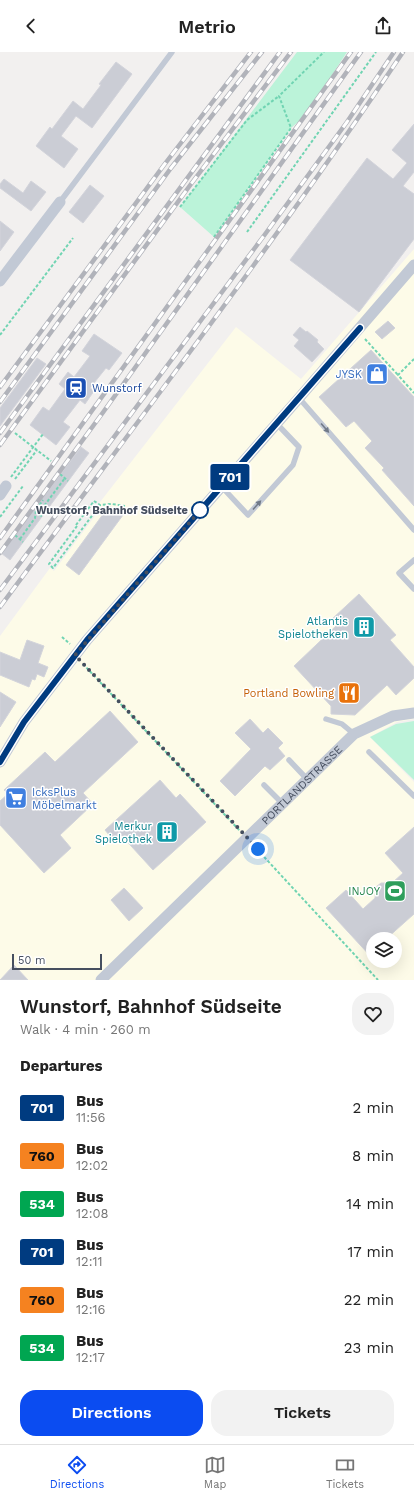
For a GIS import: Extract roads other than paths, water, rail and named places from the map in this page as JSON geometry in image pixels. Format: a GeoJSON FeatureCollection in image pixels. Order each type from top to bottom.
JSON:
{"type":"FeatureCollection","features":[{"type":"Feature","properties":{"kind":"street"},"geometry":{"type":"LineString","coordinates":[[0,282],[60,202]]}},
{"type":"Feature","properties":{"kind":"street"},"geometry":{"type":"LineString","coordinates":[[0,762],[24,722],[75,655],[221,486],[412,271]]}},
{"type":"Feature","properties":{"kind":"street","name":"PORTLANDSTRASSE"},"geometry":{"type":"LineString","coordinates":[[101,980],[354,734],[393,716],[414,712]]}},
{"type":"Feature","properties":{"kind":"lane"},"geometry":{"type":"LineString","coordinates":[[60,202],[172,52]]}},
{"type":"Feature","properties":{"kind":"lane"},"geometry":{"type":"LineString","coordinates":[[300,398],[414,530]]}},
{"type":"Feature","properties":{"kind":"lane"},"geometry":{"type":"LineString","coordinates":[[221,486],[248,515],[293,465],[299,447],[277,424]]}},
{"type":"Feature","properties":{"kind":"lane"},"geometry":{"type":"LineString","coordinates":[[414,560],[400,573],[414,589]]}},
{"type":"Feature","properties":{"kind":"lane"},"geometry":{"type":"LineString","coordinates":[[326,719],[342,724],[354,734]]}},
{"type":"Feature","properties":{"kind":"lane"},"geometry":{"type":"LineString","coordinates":[[369,752],[414,796]]}},
{"type":"Feature","properties":{"kind":"lane"},"geometry":{"type":"LineString","coordinates":[[289,760],[307,779]]}},
{"type":"Feature","properties":{"kind":"lane"},"geometry":{"type":"LineString","coordinates":[[264,785],[282,803]]}},
{"type":"Feature","properties":{"kind":"railway"},"geometry":{"type":"LineString","coordinates":[[0,387],[164,165],[251,52]]}},
{"type":"Feature","properties":{"kind":"railway"},"geometry":{"type":"LineString","coordinates":[[0,402],[171,168],[262,52]]}},
{"type":"Feature","properties":{"kind":"railway"},"geometry":{"type":"LineString","coordinates":[[0,433],[280,52]]}},
{"type":"Feature","properties":{"kind":"railway"},"geometry":{"type":"LineString","coordinates":[[0,445],[191,184],[291,52]]}},
{"type":"Feature","properties":{"kind":"railway"},"geometry":{"type":"LineString","coordinates":[[0,538],[351,52]]}},
{"type":"Feature","properties":{"kind":"railway"},"geometry":{"type":"LineString","coordinates":[[0,553],[104,411],[361,52]]}},
{"type":"Feature","properties":{"kind":"railway"},"geometry":{"type":"LineString","coordinates":[[0,590],[263,237],[347,122],[394,52]]}},
{"type":"Feature","properties":{"kind":"railway"},"geometry":{"type":"LineString","coordinates":[[0,607],[256,263],[355,123],[403,52]]}},
{"type":"Feature","properties":{"kind":"place","name":"JYSK"},"geometry":{"type":"Point","coordinates":[377,374]}},
{"type":"Feature","properties":{"kind":"place","name":"Wunstorf"},"geometry":{"type":"Point","coordinates":[76,388]}},
{"type":"Feature","properties":{"kind":"place","name":"Wunstorf, Bahnhof Südseite"},"geometry":{"type":"Point","coordinates":[200,510]}},
{"type":"Feature","properties":{"kind":"place","name":"Atlantis Spielotheken"},"geometry":{"type":"Point","coordinates":[364,627]}},
{"type":"Feature","properties":{"kind":"place","name":"Portland Bowling"},"geometry":{"type":"Point","coordinates":[349,693]}},
{"type":"Feature","properties":{"kind":"place","name":"IcksPlus Möbelmarkt"},"geometry":{"type":"Point","coordinates":[16,798]}},
{"type":"Feature","properties":{"kind":"place","name":"Merkur Spielothek"},"geometry":{"type":"Point","coordinates":[167,832]}},
{"type":"Feature","properties":{"kind":"place","name":"INJOY"},"geometry":{"type":"Point","coordinates":[395,891]}}]}
